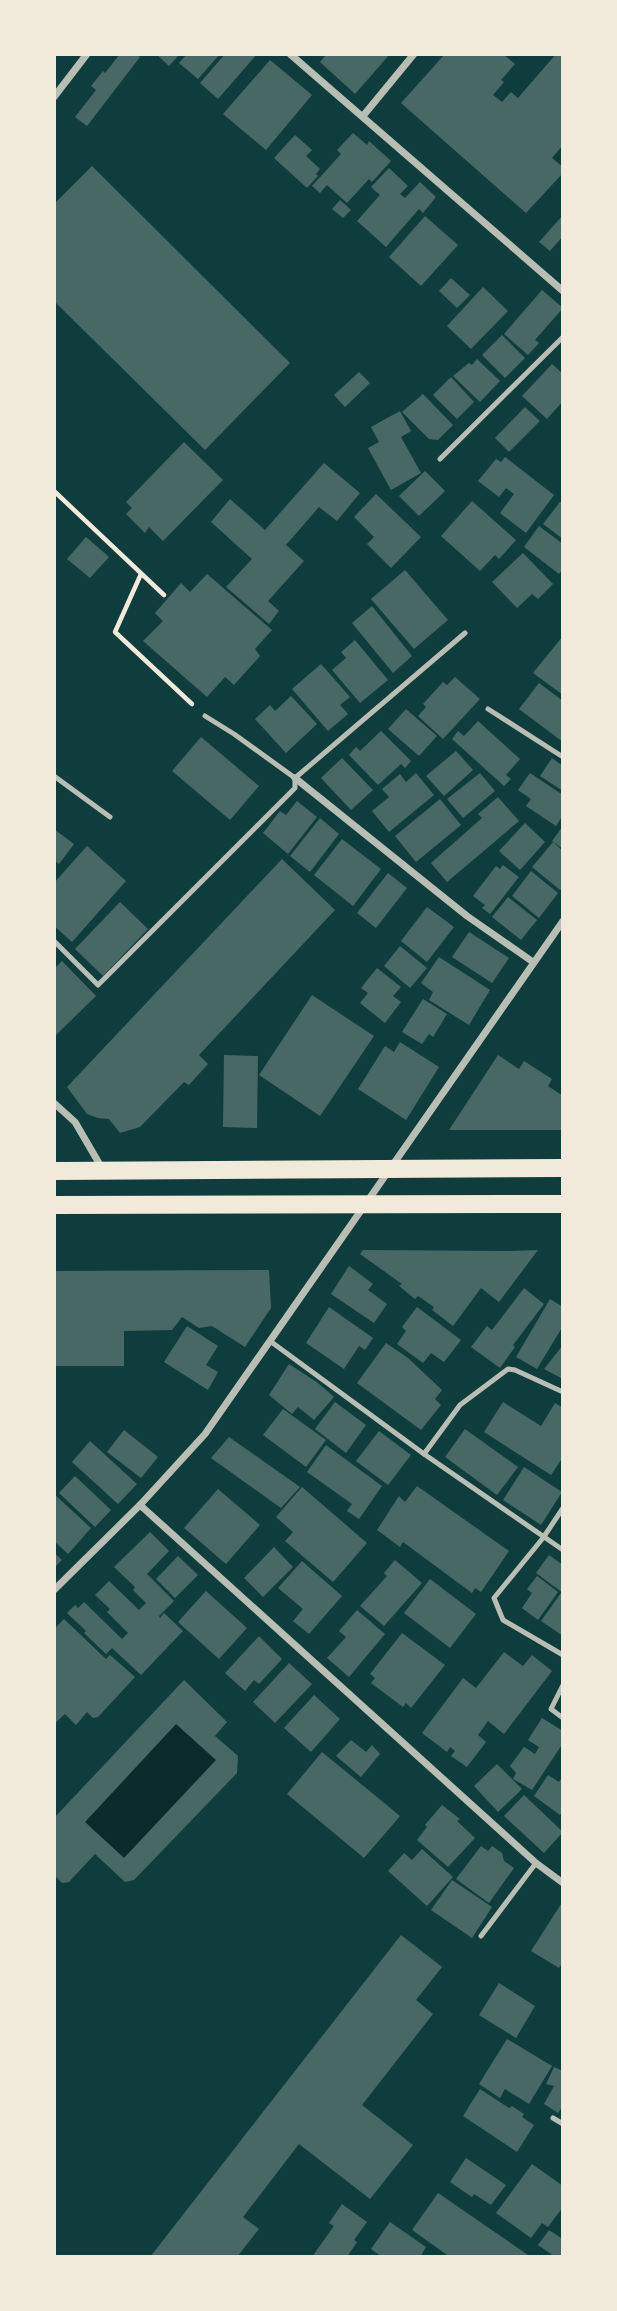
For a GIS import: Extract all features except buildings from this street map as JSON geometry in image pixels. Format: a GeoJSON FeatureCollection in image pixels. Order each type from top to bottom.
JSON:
{"type":"FeatureCollection","features":[{"type":"Feature","properties":{"kind":"main road"},"geometry":{"type":"LineString","coordinates":[[54,1171],[563,1168]]}},
{"type":"Feature","properties":{"kind":"main road"},"geometry":{"type":"LineString","coordinates":[[54,1205],[563,1204]]}},
{"type":"Feature","properties":{"kind":"street"},"geometry":{"type":"LineString","coordinates":[[54,97],[87,54]]}},
{"type":"Feature","properties":{"kind":"street"},"geometry":{"type":"LineString","coordinates":[[290,54],[563,291]]}},
{"type":"Feature","properties":{"kind":"street"},"geometry":{"type":"LineString","coordinates":[[363,116],[414,54]]}},
{"type":"Feature","properties":{"kind":"street"},"geometry":{"type":"LineString","coordinates":[[295,778],[467,916],[533,962]]}},
{"type":"Feature","properties":{"kind":"street"},"geometry":{"type":"LineString","coordinates":[[54,1590],[140,1505],[205,1434],[563,921]]}},
{"type":"Feature","properties":{"kind":"street"},"geometry":{"type":"LineString","coordinates":[[54,1103],[75,1122],[103,1171]]}},
{"type":"Feature","properties":{"kind":"street"},"geometry":{"type":"LineString","coordinates":[[140,1505],[536,1863],[563,1883]]}},
{"type":"Feature","properties":{"kind":"lane"},"geometry":{"type":"LineString","coordinates":[[440,459],[563,337]]}},
{"type":"Feature","properties":{"kind":"lane"},"geometry":{"type":"LineString","coordinates":[[54,941],[98,985],[295,788],[295,778],[465,633]]}},
{"type":"Feature","properties":{"kind":"lane"},"geometry":{"type":"LineString","coordinates":[[488,709],[563,757]]}},
{"type":"Feature","properties":{"kind":"lane"},"geometry":{"type":"LineString","coordinates":[[205,716],[295,778]]}},
{"type":"Feature","properties":{"kind":"lane"},"geometry":{"type":"LineString","coordinates":[[54,776],[110,817]]}},
{"type":"Feature","properties":{"kind":"lane"},"geometry":{"type":"LineString","coordinates":[[270,1340],[424,1454],[563,1550]]}},
{"type":"Feature","properties":{"kind":"lane"},"geometry":{"type":"LineString","coordinates":[[424,1454],[460,1405],[508,1369],[563,1392]]}},
{"type":"Feature","properties":{"kind":"lane"},"geometry":{"type":"LineString","coordinates":[[563,1508],[544,1538],[494,1598],[503,1620],[563,1655]]}},
{"type":"Feature","properties":{"kind":"lane"},"geometry":{"type":"LineString","coordinates":[[563,1685],[551,1709],[563,1718]]}},
{"type":"Feature","properties":{"kind":"lane"},"geometry":{"type":"LineString","coordinates":[[481,1936],[536,1863]]}},
{"type":"Feature","properties":{"kind":"lane"},"geometry":{"type":"LineString","coordinates":[[553,2118],[563,2124]]}},
{"type":"Feature","properties":{"kind":"path"},"geometry":{"type":"LineString","coordinates":[[54,491],[164,595]]}},
{"type":"Feature","properties":{"kind":"path"},"geometry":{"type":"LineString","coordinates":[[141,574],[115,632],[205,716]]}},
{"type":"Feature","properties":{"kind":"water"},"geometry":{"type":"Polygon","coordinates":[[[176,1724],[216,1760],[124,1858],[85,1822],[176,1724]]]}}]}
